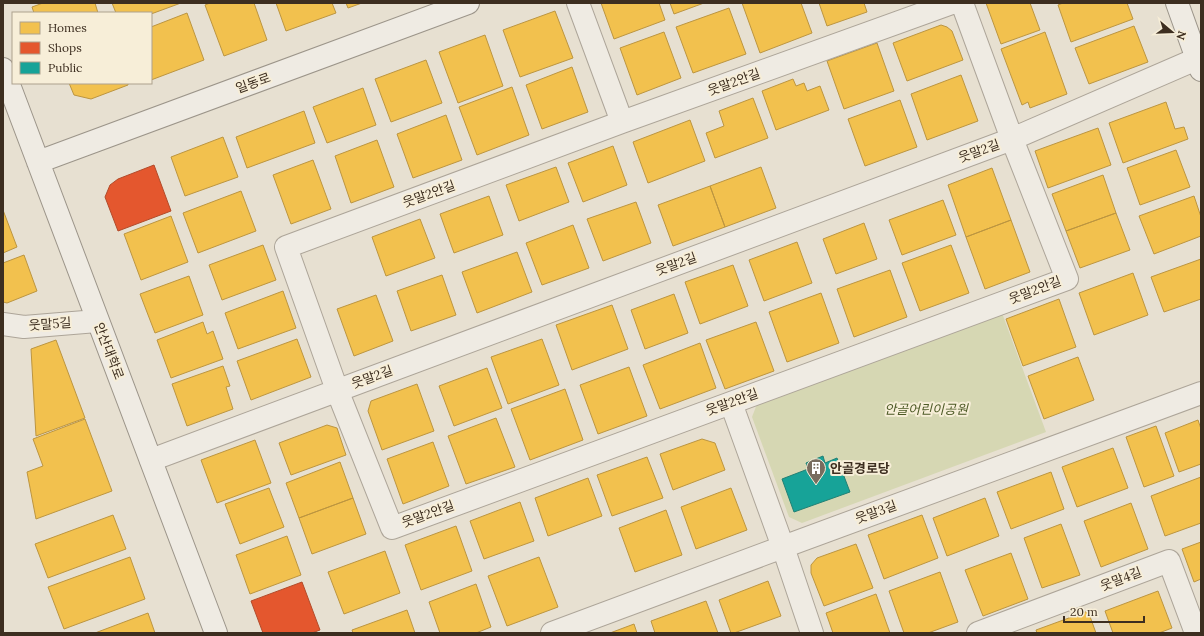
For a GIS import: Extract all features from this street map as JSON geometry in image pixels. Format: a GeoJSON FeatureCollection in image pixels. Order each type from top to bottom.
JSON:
{"type":"FeatureCollection","features":[{"type":"Feature","properties":{"kind":"street","name":"일동로"},"geometry":{"type":"LineString","coordinates":[[38,162],[468,3]]}},
{"type":"Feature","properties":{"kind":"street"},"geometry":{"type":"LineString","coordinates":[[578,3],[622,122]]}},
{"type":"Feature","properties":{"kind":"street","name":"웃말2안길"},"geometry":{"type":"LineString","coordinates":[[952,3],[622,122],[286,247],[337,390],[392,528],[1067,280],[1012,139],[962,3]]}},
{"type":"Feature","properties":{"kind":"street"},"geometry":{"type":"LineString","coordinates":[[1177,3],[1200,62]]}},
{"type":"Feature","properties":{"kind":"street","name":"웃말2길"},"geometry":{"type":"LineString","coordinates":[[151,460],[1012,139],[1200,62]]}},
{"type":"Feature","properties":{"kind":"street","name":"안산대학로"},"geometry":{"type":"LineString","coordinates":[[3,69],[216,633]]}},
{"type":"Feature","properties":{"kind":"street","name":"웃말5길"},"geometry":{"type":"LineString","coordinates":[[3,324],[24,327],[97,321]]}},
{"type":"Feature","properties":{"kind":"street","name":"웃말3길"},"geometry":{"type":"LineString","coordinates":[[552,633],[1201,393]]}},
{"type":"Feature","properties":{"kind":"street"},"geometry":{"type":"LineString","coordinates":[[731,403],[783,547],[812,633]]}},
{"type":"Feature","properties":{"kind":"street","name":"웃말4길"},"geometry":{"type":"LineString","coordinates":[[978,633],[1169,561],[1196,633]]}},
{"type":"Feature","properties":{"kind":"green space","name":"안골어린이공원"},"geometry":{"type":"Polygon","coordinates":[[[1002,313],[1046,432],[802,523],[789,517],[752,417],[757,404],[1002,313]]]}},
{"type":"Feature","properties":{"kind":"building: Homes"},"geometry":{"type":"Polygon","coordinates":[[[43,3],[95,3],[98,12],[34,12],[32,7],[43,3]]]}},
{"type":"Feature","properties":{"kind":"building: Homes"},"geometry":{"type":"Polygon","coordinates":[[[112,3],[181,3],[152,14],[152,12],[116,12],[112,3]]]}},
{"type":"Feature","properties":{"kind":"building: Homes"},"geometry":{"type":"Polygon","coordinates":[[[210,3],[254,3],[267,40],[224,56],[205,5],[210,3]]]}},
{"type":"Feature","properties":{"kind":"building: Homes"},"geometry":{"type":"Polygon","coordinates":[[[276,3],[332,3],[336,13],[286,31],[276,3]]]}},
{"type":"Feature","properties":{"kind":"building: Homes"},"geometry":{"type":"Polygon","coordinates":[[[346,3],[362,3],[348,8],[346,3]]]}},
{"type":"Feature","properties":{"kind":"building: Homes"},"geometry":{"type":"Polygon","coordinates":[[[601,3],[659,3],[665,20],[614,39],[601,3]]]}},
{"type":"Feature","properties":{"kind":"building: Homes"},"geometry":{"type":"Polygon","coordinates":[[[670,3],[704,3],[674,14],[670,3]]]}},
{"type":"Feature","properties":{"kind":"building: Homes"},"geometry":{"type":"Polygon","coordinates":[[[742,3],[801,3],[812,33],[760,53],[742,3]]]}},
{"type":"Feature","properties":{"kind":"building: Homes"},"geometry":{"type":"Polygon","coordinates":[[[819,3],[864,3],[867,12],[827,26],[819,3]]]}},
{"type":"Feature","properties":{"kind":"building: Homes"},"geometry":{"type":"Polygon","coordinates":[[[986,3],[1030,3],[1040,30],[1001,44],[986,3]]]}},
{"type":"Feature","properties":{"kind":"building: Homes"},"geometry":{"type":"Polygon","coordinates":[[[1063,3],[1127,3],[1133,19],[1071,42],[1058,5],[1063,3]]]}},
{"type":"Feature","properties":{"kind":"building: Homes"},"geometry":{"type":"Polygon","coordinates":[[[729,8],[746,54],[693,73],[676,27],[729,8]]]}},
{"type":"Feature","properties":{"kind":"building: Homes"},"geometry":{"type":"Polygon","coordinates":[[[555,11],[573,58],[520,77],[503,30],[555,11]]]}},
{"type":"Feature","properties":{"kind":"building: Homes"},"geometry":{"type":"Polygon","coordinates":[[[187,13],[204,60],[152,80],[152,27],[187,13]]]}},
{"type":"Feature","properties":{"kind":"building: Homes"},"geometry":{"type":"Polygon","coordinates":[[[941,25],[952,31],[963,60],[907,81],[893,43],[941,25]]]}},
{"type":"Feature","properties":{"kind":"building: Homes"},"geometry":{"type":"Polygon","coordinates":[[[1134,26],[1148,62],[1089,84],[1075,48],[1134,26]]]}},
{"type":"Feature","properties":{"kind":"building: Homes"},"geometry":{"type":"Polygon","coordinates":[[[664,32],[681,78],[637,95],[620,48],[664,32]]]}},
{"type":"Feature","properties":{"kind":"building: Homes"},"geometry":{"type":"Polygon","coordinates":[[[1045,32],[1067,94],[1030,108],[1028,102],[1022,105],[1001,49],[1045,32]]]}},
{"type":"Feature","properties":{"kind":"building: Homes"},"geometry":{"type":"Polygon","coordinates":[[[485,35],[503,86],[458,103],[439,52],[485,35]]]}},
{"type":"Feature","properties":{"kind":"building: Homes"},"geometry":{"type":"Polygon","coordinates":[[[877,43],[894,91],[844,109],[827,61],[877,43]]]}},
{"type":"Feature","properties":{"kind":"building: Homes"},"geometry":{"type":"Polygon","coordinates":[[[426,60],[442,103],[391,122],[375,79],[426,60]]]}},
{"type":"Feature","properties":{"kind":"building: Homes"},"geometry":{"type":"Polygon","coordinates":[[[572,67],[588,112],[542,129],[526,85],[572,67]]]}},
{"type":"Feature","properties":{"kind":"building: Homes"},"geometry":{"type":"Polygon","coordinates":[[[961,75],[978,121],[927,140],[911,94],[961,75]]]}},
{"type":"Feature","properties":{"kind":"building: Homes"},"geometry":{"type":"Polygon","coordinates":[[[793,79],[796,86],[804,83],[807,91],[820,86],[829,110],[776,130],[762,91],[793,79]]]}},
{"type":"Feature","properties":{"kind":"building: Homes"},"geometry":{"type":"Polygon","coordinates":[[[69,84],[128,84],[91,99],[74,95],[69,84]]]}},
{"type":"Feature","properties":{"kind":"building: Homes"},"geometry":{"type":"Polygon","coordinates":[[[512,87],[529,135],[477,155],[459,107],[512,87]]]}},
{"type":"Feature","properties":{"kind":"building: Homes"},"geometry":{"type":"Polygon","coordinates":[[[363,88],[376,125],[327,143],[313,107],[363,88]]]}},
{"type":"Feature","properties":{"kind":"building: Homes"},"geometry":{"type":"Polygon","coordinates":[[[753,98],[768,138],[715,158],[706,133],[724,126],[719,111],[753,98]]]}},
{"type":"Feature","properties":{"kind":"building: Homes"},"geometry":{"type":"Polygon","coordinates":[[[900,100],[917,147],[865,166],[848,119],[900,100]]]}},
{"type":"Feature","properties":{"kind":"building: Homes"},"geometry":{"type":"Polygon","coordinates":[[[1166,102],[1175,129],[1184,127],[1188,139],[1123,163],[1109,123],[1166,102]]]}},
{"type":"Feature","properties":{"kind":"building: Homes"},"geometry":{"type":"Polygon","coordinates":[[[304,111],[315,143],[247,168],[236,137],[304,111]]]}},
{"type":"Feature","properties":{"kind":"building: Homes"},"geometry":{"type":"Polygon","coordinates":[[[446,115],[462,160],[413,178],[397,134],[446,115]]]}},
{"type":"Feature","properties":{"kind":"building: Homes"},"geometry":{"type":"Polygon","coordinates":[[[690,120],[705,161],[648,183],[633,142],[690,120]]]}},
{"type":"Feature","properties":{"kind":"building: Homes"},"geometry":{"type":"Polygon","coordinates":[[[1098,128],[1111,165],[1048,188],[1035,151],[1098,128]]]}},
{"type":"Feature","properties":{"kind":"building: Homes"},"geometry":{"type":"Polygon","coordinates":[[[223,137],[238,177],[185,196],[171,157],[223,137]]]}},
{"type":"Feature","properties":{"kind":"building: Homes"},"geometry":{"type":"Polygon","coordinates":[[[377,140],[394,187],[351,203],[335,156],[377,140]]]}},
{"type":"Feature","properties":{"kind":"building: Homes"},"geometry":{"type":"Polygon","coordinates":[[[613,146],[627,185],[583,202],[568,163],[613,146]]]}},
{"type":"Feature","properties":{"kind":"building: Homes"},"geometry":{"type":"Polygon","coordinates":[[[1176,150],[1190,187],[1140,205],[1127,168],[1176,150]]]}},
{"type":"Feature","properties":{"kind":"building: Homes"},"geometry":{"type":"Polygon","coordinates":[[[313,160],[331,209],[291,224],[273,175],[313,160]]]}},
{"type":"Feature","properties":{"kind":"building: Homes"},"geometry":{"type":"Polygon","coordinates":[[[556,167],[569,202],[519,221],[506,185],[556,167]]]}},
{"type":"Feature","properties":{"kind":"building: Homes"},"geometry":{"type":"Polygon","coordinates":[[[761,167],[776,208],[725,227],[710,186],[761,167]]]}},
{"type":"Feature","properties":{"kind":"building: Homes"},"geometry":{"type":"Polygon","coordinates":[[[992,168],[1011,220],[966,237],[948,185],[992,168]]]}},
{"type":"Feature","properties":{"kind":"building: Homes"},"geometry":{"type":"Polygon","coordinates":[[[1103,175],[1116,213],[1066,231],[1052,194],[1103,175]]]}},
{"type":"Feature","properties":{"kind":"building: Homes"},"geometry":{"type":"Polygon","coordinates":[[[710,186],[725,227],[673,246],[658,205],[710,186]]]}},
{"type":"Feature","properties":{"kind":"building: Homes"},"geometry":{"type":"Polygon","coordinates":[[[241,191],[256,231],[198,253],[183,213],[241,191]]]}},
{"type":"Feature","properties":{"kind":"building: Homes"},"geometry":{"type":"Polygon","coordinates":[[[489,196],[503,235],[454,253],[440,214],[489,196]]]}},
{"type":"Feature","properties":{"kind":"building: Homes"},"geometry":{"type":"Polygon","coordinates":[[[1194,196],[1201,217],[1201,236],[1154,254],[1139,216],[1194,196]]]}},
{"type":"Feature","properties":{"kind":"building: Homes"},"geometry":{"type":"Polygon","coordinates":[[[943,200],[956,235],[902,255],[889,220],[943,200]]]}},
{"type":"Feature","properties":{"kind":"building: Homes"},"geometry":{"type":"Polygon","coordinates":[[[636,202],[651,243],[603,261],[587,219],[636,202]]]}},
{"type":"Feature","properties":{"kind":"building: Homes"},"geometry":{"type":"Polygon","coordinates":[[[3,210],[17,247],[3,253],[3,210]]]}},
{"type":"Feature","properties":{"kind":"building: Homes"},"geometry":{"type":"Polygon","coordinates":[[[1116,213],[1130,250],[1080,268],[1066,231],[1116,213]]]}},
{"type":"Feature","properties":{"kind":"building: Homes"},"geometry":{"type":"Polygon","coordinates":[[[171,216],[188,262],[141,280],[124,234],[171,216]]]}},
{"type":"Feature","properties":{"kind":"building: Homes"},"geometry":{"type":"Polygon","coordinates":[[[420,219],[435,258],[386,276],[372,237],[420,219]]]}},
{"type":"Feature","properties":{"kind":"building: Homes"},"geometry":{"type":"Polygon","coordinates":[[[1011,220],[1030,272],[985,289],[966,237],[1011,220]]]}},
{"type":"Feature","properties":{"kind":"building: Homes"},"geometry":{"type":"Polygon","coordinates":[[[864,223],[877,259],[836,274],[823,239],[864,223]]]}},
{"type":"Feature","properties":{"kind":"building: Homes"},"geometry":{"type":"Polygon","coordinates":[[[573,225],[589,268],[542,285],[526,243],[573,225]]]}},
{"type":"Feature","properties":{"kind":"building: Homes"},"geometry":{"type":"Polygon","coordinates":[[[797,242],[812,283],[764,301],[749,260],[797,242]]]}},
{"type":"Feature","properties":{"kind":"building: Homes"},"geometry":{"type":"Polygon","coordinates":[[[263,245],[276,280],[222,300],[209,265],[263,245]]]}},
{"type":"Feature","properties":{"kind":"building: Homes"},"geometry":{"type":"Polygon","coordinates":[[[951,245],[969,293],[920,311],[902,263],[951,245]]]}},
{"type":"Feature","properties":{"kind":"building: Homes"},"geometry":{"type":"Polygon","coordinates":[[[517,252],[532,292],[477,313],[462,272],[517,252]]]}},
{"type":"Feature","properties":{"kind":"building: Homes"},"geometry":{"type":"Polygon","coordinates":[[[24,255],[37,291],[7,303],[3,302],[3,263],[24,255]]]}},
{"type":"Feature","properties":{"kind":"building: Homes"},"geometry":{"type":"Polygon","coordinates":[[[1201,259],[1201,299],[1164,312],[1151,277],[1201,259]]]}},
{"type":"Feature","properties":{"kind":"building: Homes"},"geometry":{"type":"Polygon","coordinates":[[[733,265],[748,306],[700,324],[685,282],[733,265]]]}},
{"type":"Feature","properties":{"kind":"building: Homes"},"geometry":{"type":"Polygon","coordinates":[[[890,270],[907,317],[854,337],[837,289],[890,270]]]}},
{"type":"Feature","properties":{"kind":"building: Homes"},"geometry":{"type":"Polygon","coordinates":[[[1133,273],[1148,315],[1094,335],[1079,293],[1133,273]]]}},
{"type":"Feature","properties":{"kind":"building: Homes"},"geometry":{"type":"Polygon","coordinates":[[[442,275],[456,315],[411,331],[397,291],[442,275]]]}},
{"type":"Feature","properties":{"kind":"building: Homes"},"geometry":{"type":"Polygon","coordinates":[[[189,276],[203,315],[155,333],[140,294],[189,276]]]}},
{"type":"Feature","properties":{"kind":"building: Homes"},"geometry":{"type":"Polygon","coordinates":[[[283,291],[296,328],[238,349],[225,313],[283,291]]]}},
{"type":"Feature","properties":{"kind":"building: Homes"},"geometry":{"type":"Polygon","coordinates":[[[821,293],[839,343],[787,362],[769,312],[821,293]]]}},
{"type":"Feature","properties":{"kind":"building: Homes"},"geometry":{"type":"Polygon","coordinates":[[[674,294],[688,333],[645,349],[631,310],[674,294]]]}},
{"type":"Feature","properties":{"kind":"building: Homes"},"geometry":{"type":"Polygon","coordinates":[[[376,295],[393,341],[354,356],[337,309],[376,295]]]}},
{"type":"Feature","properties":{"kind":"building: Homes"},"geometry":{"type":"Polygon","coordinates":[[[1059,299],[1076,347],[1023,366],[1006,319],[1059,299]]]}},
{"type":"Feature","properties":{"kind":"building: Homes"},"geometry":{"type":"Polygon","coordinates":[[[612,305],[628,349],[572,370],[556,325],[612,305]]]}},
{"type":"Feature","properties":{"kind":"building: Homes"},"geometry":{"type":"Polygon","coordinates":[[[203,322],[207,334],[213,331],[223,359],[171,378],[157,340],[203,322]]]}},
{"type":"Feature","properties":{"kind":"building: Homes"},"geometry":{"type":"Polygon","coordinates":[[[756,322],[774,371],[725,389],[706,340],[756,322]]]}},
{"type":"Feature","properties":{"kind":"building: Homes"},"geometry":{"type":"Polygon","coordinates":[[[297,339],[311,377],[251,400],[237,361],[297,339]]]}},
{"type":"Feature","properties":{"kind":"building: Homes"},"geometry":{"type":"Polygon","coordinates":[[[542,339],[559,385],[508,404],[491,357],[542,339]]]}},
{"type":"Feature","properties":{"kind":"building: Homes"},"geometry":{"type":"Polygon","coordinates":[[[56,340],[85,418],[36,436],[31,349],[56,340]]]}},
{"type":"Feature","properties":{"kind":"building: Homes"},"geometry":{"type":"Polygon","coordinates":[[[700,343],[716,388],[660,409],[643,365],[700,343]]]}},
{"type":"Feature","properties":{"kind":"building: Homes"},"geometry":{"type":"Polygon","coordinates":[[[1078,357],[1094,400],[1044,419],[1028,376],[1078,357]]]}},
{"type":"Feature","properties":{"kind":"building: Homes"},"geometry":{"type":"Polygon","coordinates":[[[223,366],[230,386],[226,387],[233,409],[187,426],[172,384],[223,366]]]}},
{"type":"Feature","properties":{"kind":"building: Homes"},"geometry":{"type":"Polygon","coordinates":[[[629,367],[647,416],[598,434],[580,385],[629,367]]]}},
{"type":"Feature","properties":{"kind":"building: Homes"},"geometry":{"type":"Polygon","coordinates":[[[487,368],[502,408],[454,426],[439,386],[487,368]]]}},
{"type":"Feature","properties":{"kind":"building: Homes"},"geometry":{"type":"Polygon","coordinates":[[[417,384],[434,431],[382,450],[368,411],[371,401],[417,384]]]}},
{"type":"Feature","properties":{"kind":"building: Homes"},"geometry":{"type":"Polygon","coordinates":[[[565,389],[583,440],[530,460],[511,409],[565,389]]]}},
{"type":"Feature","properties":{"kind":"building: Homes"},"geometry":{"type":"Polygon","coordinates":[[[496,418],[515,467],[466,484],[448,436],[496,418]]]}},
{"type":"Feature","properties":{"kind":"building: Homes"},"geometry":{"type":"Polygon","coordinates":[[[85,419],[112,491],[36,519],[27,472],[43,466],[33,439],[85,419]]]}},
{"type":"Feature","properties":{"kind":"building: Homes"},"geometry":{"type":"Polygon","coordinates":[[[1198,420],[1201,429],[1201,464],[1179,472],[1165,433],[1198,420]]]}},
{"type":"Feature","properties":{"kind":"building: Homes"},"geometry":{"type":"Polygon","coordinates":[[[327,425],[337,428],[346,455],[291,475],[279,443],[327,425]]]}},
{"type":"Feature","properties":{"kind":"building: Homes"},"geometry":{"type":"Polygon","coordinates":[[[1156,426],[1174,476],[1144,487],[1126,437],[1156,426]]]}},
{"type":"Feature","properties":{"kind":"building: Homes"},"geometry":{"type":"Polygon","coordinates":[[[702,439],[715,443],[725,470],[673,490],[660,454],[702,439]]]}},
{"type":"Feature","properties":{"kind":"building: Homes"},"geometry":{"type":"Polygon","coordinates":[[[255,440],[271,483],[217,503],[201,460],[255,440]]]}},
{"type":"Feature","properties":{"kind":"building: Homes"},"geometry":{"type":"Polygon","coordinates":[[[433,442],[449,486],[403,504],[387,459],[433,442]]]}},
{"type":"Feature","properties":{"kind":"building: Homes"},"geometry":{"type":"Polygon","coordinates":[[[1113,448],[1128,488],[1077,507],[1062,467],[1113,448]]]}},
{"type":"Feature","properties":{"kind":"building: Homes"},"geometry":{"type":"Polygon","coordinates":[[[647,457],[663,498],[612,516],[597,475],[647,457]]]}},
{"type":"Feature","properties":{"kind":"building: Homes"},"geometry":{"type":"Polygon","coordinates":[[[340,462],[353,498],[299,518],[286,483],[340,462]]]}},
{"type":"Feature","properties":{"kind":"building: Homes"},"geometry":{"type":"Polygon","coordinates":[[[1051,472],[1064,509],[1011,529],[997,492],[1051,472]]]}},
{"type":"Feature","properties":{"kind":"building: Homes"},"geometry":{"type":"Polygon","coordinates":[[[1201,477],[1201,523],[1165,536],[1151,496],[1201,477]]]}},
{"type":"Feature","properties":{"kind":"building: Homes"},"geometry":{"type":"Polygon","coordinates":[[[588,478],[602,516],[548,536],[535,498],[588,478]]]}},
{"type":"Feature","properties":{"kind":"building: Homes"},"geometry":{"type":"Polygon","coordinates":[[[269,488],[284,527],[240,544],[225,504],[269,488]]]}},
{"type":"Feature","properties":{"kind":"building: Homes"},"geometry":{"type":"Polygon","coordinates":[[[731,488],[747,530],[696,549],[681,507],[731,488]]]}},
{"type":"Feature","properties":{"kind":"building: Homes"},"geometry":{"type":"Polygon","coordinates":[[[353,498],[366,534],[312,554],[299,518],[353,498]]]}},
{"type":"Feature","properties":{"kind":"building: Homes"},"geometry":{"type":"Polygon","coordinates":[[[985,498],[999,536],[947,556],[933,518],[985,498]]]}},
{"type":"Feature","properties":{"kind":"building: Homes"},"geometry":{"type":"Polygon","coordinates":[[[520,502],[534,541],[484,559],[470,521],[520,502]]]}},
{"type":"Feature","properties":{"kind":"building: Homes"},"geometry":{"type":"Polygon","coordinates":[[[1131,503],[1148,549],[1101,567],[1084,521],[1131,503]]]}},
{"type":"Feature","properties":{"kind":"building: Homes"},"geometry":{"type":"Polygon","coordinates":[[[666,510],[682,555],[635,572],[619,528],[666,510]]]}},
{"type":"Feature","properties":{"kind":"building: Homes"},"geometry":{"type":"Polygon","coordinates":[[[113,515],[126,549],[48,578],[35,544],[113,515]]]}},
{"type":"Feature","properties":{"kind":"building: Homes"},"geometry":{"type":"Polygon","coordinates":[[[922,515],[938,558],[884,579],[868,535],[922,515]]]}},
{"type":"Feature","properties":{"kind":"building: Homes"},"geometry":{"type":"Polygon","coordinates":[[[1061,524],[1080,575],[1042,588],[1024,538],[1061,524]]]}},
{"type":"Feature","properties":{"kind":"building: Homes"},"geometry":{"type":"Polygon","coordinates":[[[456,526],[472,571],[421,590],[405,545],[456,526]]]}},
{"type":"Feature","properties":{"kind":"building: Homes"},"geometry":{"type":"Polygon","coordinates":[[[287,536],[301,575],[250,594],[236,555],[287,536]]]}},
{"type":"Feature","properties":{"kind":"building: Homes"},"geometry":{"type":"Polygon","coordinates":[[[1201,542],[1201,579],[1194,582],[1182,549],[1201,542]]]}},
{"type":"Feature","properties":{"kind":"building: Homes"},"geometry":{"type":"Polygon","coordinates":[[[856,544],[873,588],[824,606],[811,573],[811,565],[817,558],[856,544]]]}},
{"type":"Feature","properties":{"kind":"building: Homes"},"geometry":{"type":"Polygon","coordinates":[[[385,551],[400,593],[344,614],[328,572],[385,551]]]}},
{"type":"Feature","properties":{"kind":"building: Homes"},"geometry":{"type":"Polygon","coordinates":[[[1011,553],[1028,599],[983,616],[965,570],[1011,553]]]}},
{"type":"Feature","properties":{"kind":"building: Homes"},"geometry":{"type":"Polygon","coordinates":[[[130,557],[145,599],[64,629],[48,587],[130,557]]]}},
{"type":"Feature","properties":{"kind":"building: Homes"},"geometry":{"type":"Polygon","coordinates":[[[539,557],[558,607],[507,626],[488,576],[539,557]]]}},
{"type":"Feature","properties":{"kind":"building: Homes"},"geometry":{"type":"Polygon","coordinates":[[[940,572],[958,622],[928,633],[904,633],[889,591],[940,572]]]}},
{"type":"Feature","properties":{"kind":"building: Homes"},"geometry":{"type":"Polygon","coordinates":[[[768,581],[781,616],[731,633],[719,600],[768,581]]]}},
{"type":"Feature","properties":{"kind":"building: Homes"},"geometry":{"type":"Polygon","coordinates":[[[476,584],[491,627],[476,633],[440,633],[429,602],[476,584]]]}},
{"type":"Feature","properties":{"kind":"building: Homes"},"geometry":{"type":"Polygon","coordinates":[[[1158,591],[1172,628],[1159,633],[1113,633],[1105,611],[1158,591]]]}},
{"type":"Feature","properties":{"kind":"building: Homes"},"geometry":{"type":"Polygon","coordinates":[[[876,594],[890,633],[833,633],[826,613],[876,594]]]}},
{"type":"Feature","properties":{"kind":"building: Homes"},"geometry":{"type":"Polygon","coordinates":[[[706,601],[718,633],[655,633],[651,621],[706,601]]]}},
{"type":"Feature","properties":{"kind":"building: Homes"},"geometry":{"type":"Polygon","coordinates":[[[407,610],[415,633],[353,633],[352,630],[407,610]]]}},
{"type":"Feature","properties":{"kind":"building: Homes"},"geometry":{"type":"Polygon","coordinates":[[[1088,611],[1096,633],[1037,633],[1036,630],[1088,611]]]}},
{"type":"Feature","properties":{"kind":"building: Homes"},"geometry":{"type":"Polygon","coordinates":[[[148,613],[155,633],[95,633],[148,613]]]}},
{"type":"Feature","properties":{"kind":"building: Homes"},"geometry":{"type":"Polygon","coordinates":[[[634,624],[637,633],[610,633],[634,624]]]}},
{"type":"Feature","properties":{"kind":"building: Shops"},"geometry":{"type":"Polygon","coordinates":[[[154,165],[171,211],[118,231],[105,197],[110,185],[118,179],[154,165]]]}},
{"type":"Feature","properties":{"kind":"building: Shops"},"geometry":{"type":"Polygon","coordinates":[[[302,582],[320,630],[312,633],[263,633],[251,601],[302,582]]]}},
{"type":"Feature","properties":{"kind":"building: Public","name":"안골경로당"},"geometry":{"type":"Polygon","coordinates":[[[823,456],[825,463],[837,458],[850,492],[794,512],[782,479],[808,469],[806,463],[823,456]]]}},
{"type":"Feature","properties":{"kind":"place","name":"안골경로당"},"geometry":{"type":"Point","coordinates":[816,485]}}]}
